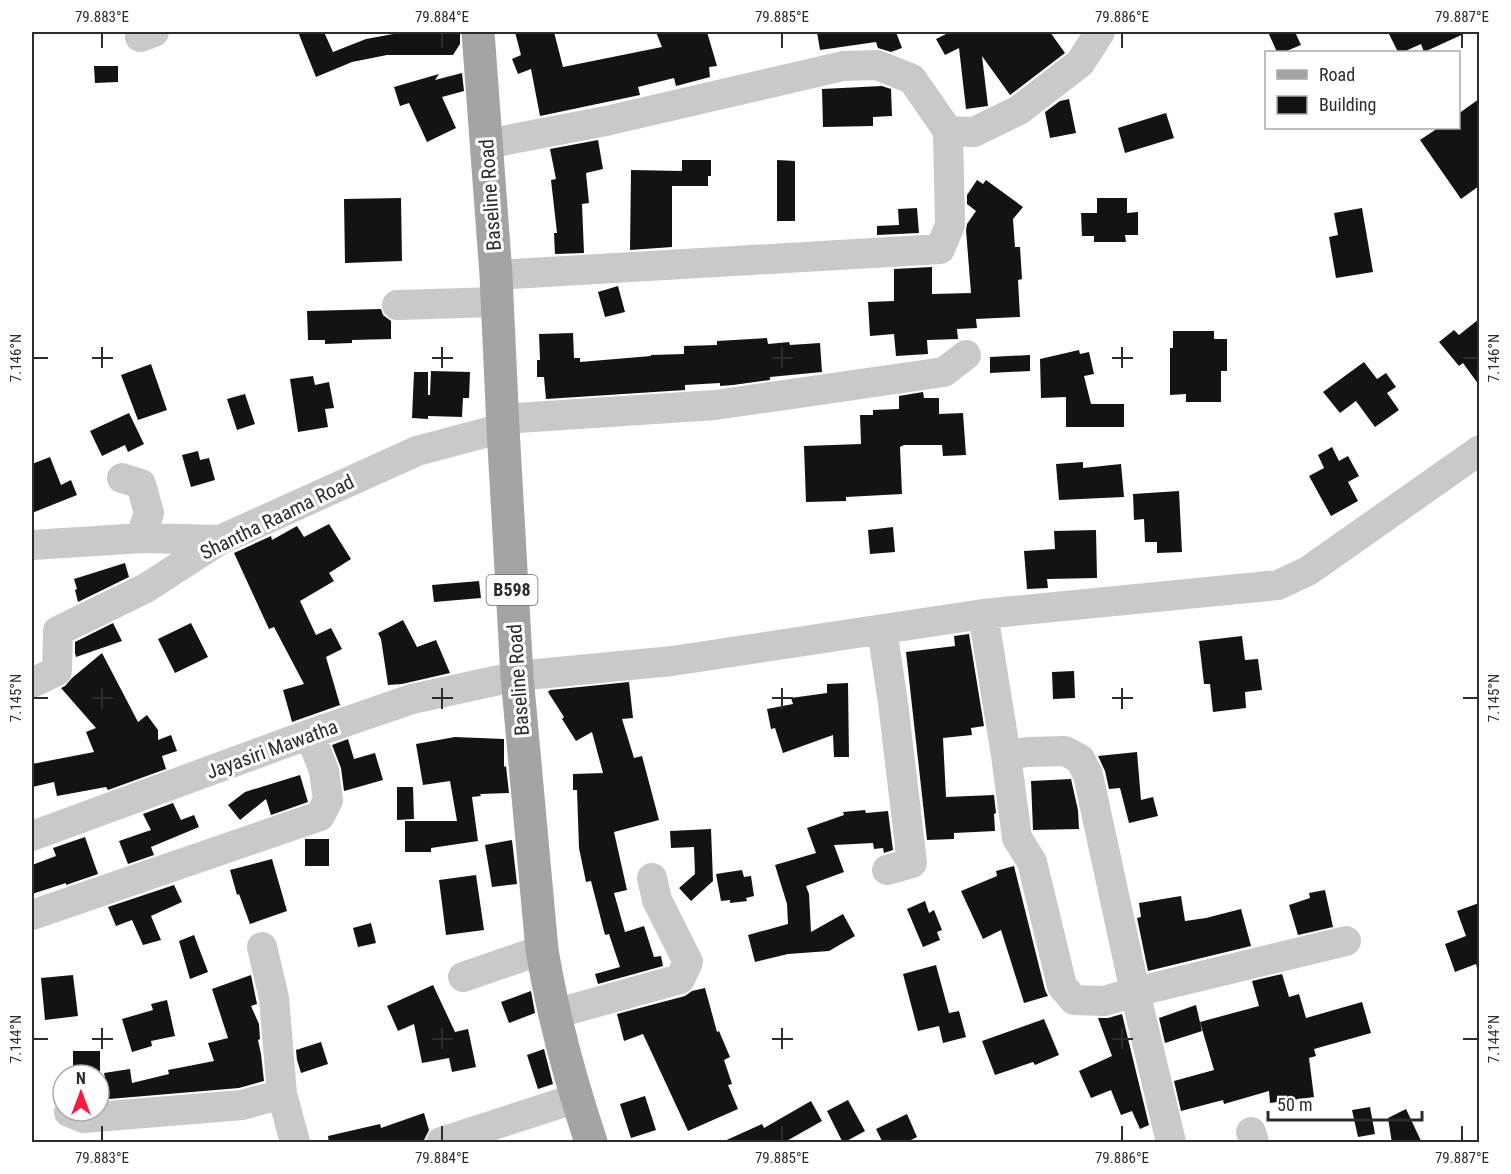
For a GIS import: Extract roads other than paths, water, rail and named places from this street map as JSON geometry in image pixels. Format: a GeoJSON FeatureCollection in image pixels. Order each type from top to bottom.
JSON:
{"type":"FeatureCollection","features":[{"type":"Feature","properties":{"kind":"main road","name":"Baseline Road"},"geometry":{"type":"LineString","coordinates":[[478,32],[497,289],[517,676],[542,950],[554,1014],[591,1143]]}},
{"type":"Feature","properties":{"kind":"street"},"geometry":{"type":"LineString","coordinates":[[948,131],[974,132],[1019,110],[1080,63],[1100,32]]}},
{"type":"Feature","properties":{"kind":"street"},"geometry":{"type":"LineString","coordinates":[[397,305],[497,289],[940,249],[950,225],[948,131],[912,79],[877,65],[843,66],[606,121],[486,144]]}},
{"type":"Feature","properties":{"kind":"street","name":"Shantha Raama Road"},"geometry":{"type":"LineString","coordinates":[[32,683],[57,671],[58,631],[146,588],[220,540],[417,451],[503,423],[715,405],[944,372],[966,355]]}},
{"type":"Feature","properties":{"kind":"street","name":"Jayasiri Mawatha"},"geometry":{"type":"LineString","coordinates":[[32,836],[412,699],[517,676],[672,661],[983,614],[1278,585],[1308,571],[1479,450]]}},
{"type":"Feature","properties":{"kind":"street"},"geometry":{"type":"LineString","coordinates":[[122,478],[141,484],[149,513],[143,538]]}},
{"type":"Feature","properties":{"kind":"street"},"geometry":{"type":"LineString","coordinates":[[32,545],[143,538],[220,540]]}},
{"type":"Feature","properties":{"kind":"street"},"geometry":{"type":"LineString","coordinates":[[983,614],[1017,838],[1032,862],[1062,986],[1074,1000],[1104,1001],[1346,940]]}},
{"type":"Feature","properties":{"kind":"street"},"geometry":{"type":"LineString","coordinates":[[882,629],[912,863],[887,870]]}},
{"type":"Feature","properties":{"kind":"street"},"geometry":{"type":"LineString","coordinates":[[32,915],[320,816],[328,800],[324,771],[310,734]]}},
{"type":"Feature","properties":{"kind":"street"},"geometry":{"type":"LineString","coordinates":[[1006,755],[1065,751],[1080,759],[1088,775],[1135,992],[1171,1143]]}},
{"type":"Feature","properties":{"kind":"street"},"geometry":{"type":"LineString","coordinates":[[554,1014],[680,979],[688,962],[657,900],[652,878]]}},
{"type":"Feature","properties":{"kind":"street"},"geometry":{"type":"LineString","coordinates":[[262,947],[274,998],[282,1094],[295,1143]]}},
{"type":"Feature","properties":{"kind":"street"},"geometry":{"type":"LineString","coordinates":[[463,977],[542,950]]}},
{"type":"Feature","properties":{"kind":"street"},"geometry":{"type":"LineString","coordinates":[[111,1116],[242,1105],[282,1094]]}},
{"type":"Feature","properties":{"kind":"street"},"geometry":{"type":"LineString","coordinates":[[441,1143],[577,1098]]}}]}
